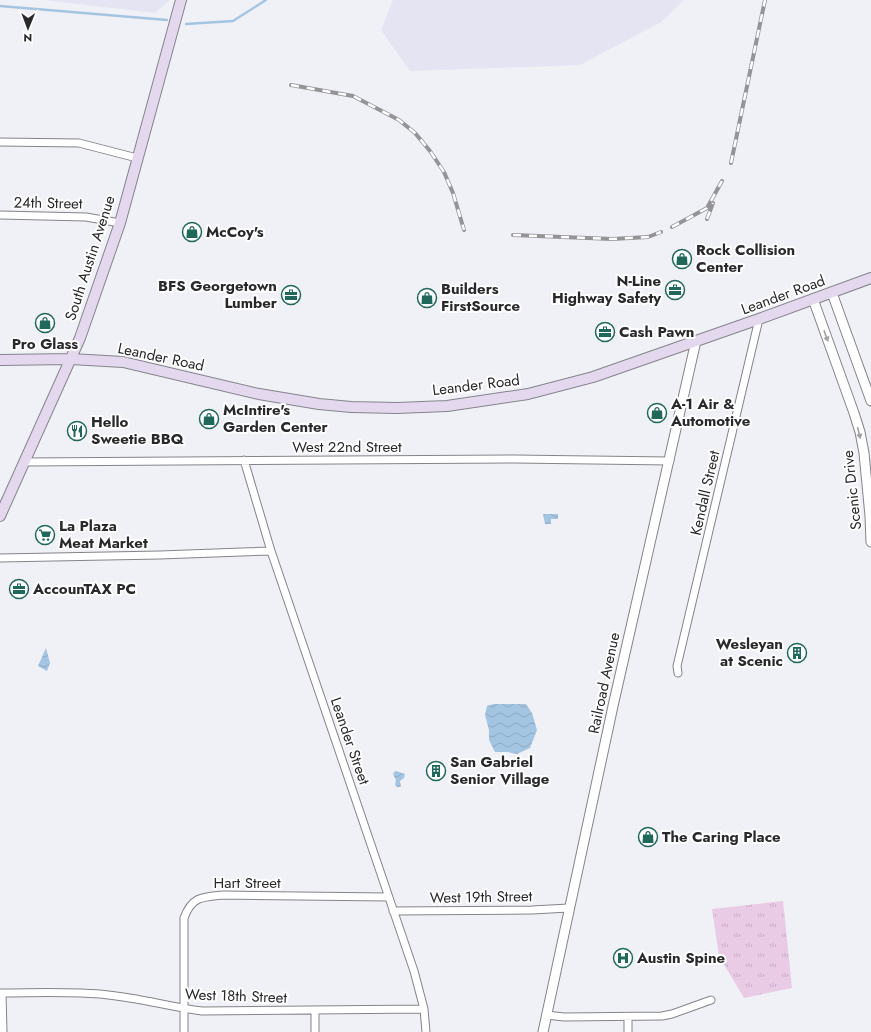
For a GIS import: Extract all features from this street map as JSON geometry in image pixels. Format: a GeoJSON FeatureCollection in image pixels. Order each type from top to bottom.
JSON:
{"type":"FeatureCollection","features":[{"type":"Feature","properties":{"kind":"main road","name":"South Austin Avenue"},"geometry":{"type":"LineString","coordinates":[[0,516],[80,338],[120,223],[181,0]]}},
{"type":"Feature","properties":{"kind":"main road","name":"Leander Road"},"geometry":{"type":"LineString","coordinates":[[0,360],[71,359],[122,362],[254,393],[291,400],[351,407],[397,408],[448,406],[494,400],[549,390],[593,377],[813,300],[871,278]]}},
{"type":"Feature","properties":{"kind":"street"},"geometry":{"type":"LineString","coordinates":[[0,142],[78,143],[137,158]]}},
{"type":"Feature","properties":{"kind":"street","name":"24th Street"},"geometry":{"type":"LineString","coordinates":[[0,215],[86,217],[120,223]]}},
{"type":"Feature","properties":{"kind":"street"},"geometry":{"type":"LineString","coordinates":[[832,293],[871,401]]}},
{"type":"Feature","properties":{"kind":"street","name":"Scenic Drive"},"geometry":{"type":"LineString","coordinates":[[813,300],[867,452],[871,542]]}},
{"type":"Feature","properties":{"kind":"street","name":"Kendall Street"},"geometry":{"type":"LineString","coordinates":[[678,673],[677,666],[759,319]]}},
{"type":"Feature","properties":{"kind":"street","name":"Railroad Avenue"},"geometry":{"type":"LineString","coordinates":[[542,1032],[613,706],[670,461],[696,341]]}},
{"type":"Feature","properties":{"kind":"street","name":"West 22nd Street"},"geometry":{"type":"LineString","coordinates":[[25,462],[514,459],[670,461]]}},
{"type":"Feature","properties":{"kind":"street","name":"Leander Street"},"geometry":{"type":"LineString","coordinates":[[244,460],[271,551],[414,971],[424,1009],[426,1032]]}},
{"type":"Feature","properties":{"kind":"street"},"geometry":{"type":"LineString","coordinates":[[0,558],[271,551]]}},
{"type":"Feature","properties":{"kind":"street","name":"Hart Street"},"geometry":{"type":"LineString","coordinates":[[184,1032],[184,918],[189,906],[194,901],[202,897],[223,895],[388,897]]}},
{"type":"Feature","properties":{"kind":"street","name":"West 19th Street"},"geometry":{"type":"LineString","coordinates":[[393,911],[532,910],[569,908]]}},
{"type":"Feature","properties":{"kind":"street"},"geometry":{"type":"LineString","coordinates":[[1,993],[3,1032]]}},
{"type":"Feature","properties":{"kind":"street","name":"West 18th Street"},"geometry":{"type":"LineString","coordinates":[[1,993],[108,994],[184,1009],[202,1011],[424,1009]]}},
{"type":"Feature","properties":{"kind":"street"},"geometry":{"type":"LineString","coordinates":[[546,1015],[564,1017],[662,1016],[672,1014],[711,1000]]}},
{"type":"Feature","properties":{"kind":"street"},"geometry":{"type":"LineString","coordinates":[[315,1011],[315,1032]]}},
{"type":"Feature","properties":{"kind":"street"},"geometry":{"type":"LineString","coordinates":[[628,1017],[628,1032]]}},
{"type":"Feature","properties":{"kind":"shaded area"},"geometry":{"type":"Polygon","coordinates":[[[44,0],[170,0],[155,13],[44,0]]]}},
{"type":"Feature","properties":{"kind":"shaded area"},"geometry":{"type":"Polygon","coordinates":[[[393,0],[684,0],[661,22],[580,65],[410,71],[381,30],[393,0]]]}},
{"type":"Feature","properties":{"kind":"green space"},"geometry":{"type":"Polygon","coordinates":[[[783,901],[792,988],[744,998],[719,956],[712,909],[783,901]]]}},
{"type":"Feature","properties":{"kind":"water"},"geometry":{"type":"Polygon","coordinates":[[[543,514],[558,514],[558,519],[551,519],[551,524],[545,524],[543,514]]]}},
{"type":"Feature","properties":{"kind":"water"},"geometry":{"type":"Polygon","coordinates":[[[46,648],[50,663],[47,671],[38,666],[46,648]]]}},
{"type":"Feature","properties":{"kind":"water"},"geometry":{"type":"Polygon","coordinates":[[[493,704],[526,704],[532,713],[537,730],[530,748],[517,754],[495,752],[489,740],[489,730],[485,715],[487,706],[493,704]]]}},
{"type":"Feature","properties":{"kind":"water"},"geometry":{"type":"Polygon","coordinates":[[[395,771],[405,774],[404,778],[400,781],[401,787],[397,787],[395,785],[396,780],[393,774],[395,771]]]}},
{"type":"Feature","properties":{"kind":"waterway"},"geometry":{"type":"LineString","coordinates":[[186,24],[233,21],[266,0]]}},
{"type":"Feature","properties":{"kind":"waterway"},"geometry":{"type":"LineString","coordinates":[[0,6],[167,20]]}},
{"type":"Feature","properties":{"kind":"railway"},"geometry":{"type":"LineString","coordinates":[[731,163],[765,0]]}},
{"type":"Feature","properties":{"kind":"railway"},"geometry":{"type":"LineString","coordinates":[[291,85],[353,96],[399,120],[415,133],[430,151],[444,172],[453,193],[464,230]]}},
{"type":"Feature","properties":{"kind":"railway"},"geometry":{"type":"LineString","coordinates":[[672,227],[707,208],[722,181]]}},
{"type":"Feature","properties":{"kind":"railway"},"geometry":{"type":"LineString","coordinates":[[707,219],[713,203]]}},
{"type":"Feature","properties":{"kind":"railway"},"geometry":{"type":"LineString","coordinates":[[513,235],[612,239],[648,237],[661,232]]}},
{"type":"Feature","properties":{"kind":"place","name":"McCoy's"},"geometry":{"type":"Point","coordinates":[192,232]}},
{"type":"Feature","properties":{"kind":"place","name":"Rock Collision Center"},"geometry":{"type":"Point","coordinates":[682,259]}},
{"type":"Feature","properties":{"kind":"place","name":"N-Line Highway Safety"},"geometry":{"type":"Point","coordinates":[675,290]}},
{"type":"Feature","properties":{"kind":"place","name":"BFS Georgetown Lumber"},"geometry":{"type":"Point","coordinates":[291,295]}},
{"type":"Feature","properties":{"kind":"place","name":"Builders FirstSource"},"geometry":{"type":"Point","coordinates":[427,298]}},
{"type":"Feature","properties":{"kind":"place","name":"Pro Glass"},"geometry":{"type":"Point","coordinates":[45,323]}},
{"type":"Feature","properties":{"kind":"place","name":"Cash Pawn"},"geometry":{"type":"Point","coordinates":[605,332]}},
{"type":"Feature","properties":{"kind":"place","name":"A-1 Air & Automotive"},"geometry":{"type":"Point","coordinates":[657,413]}},
{"type":"Feature","properties":{"kind":"place","name":"McIntire's Garden Center"},"geometry":{"type":"Point","coordinates":[209,419]}},
{"type":"Feature","properties":{"kind":"place","name":"Hello Sweetie BBQ"},"geometry":{"type":"Point","coordinates":[77,431]}},
{"type":"Feature","properties":{"kind":"place","name":"La Plaza Meat Market"},"geometry":{"type":"Point","coordinates":[45,535]}},
{"type":"Feature","properties":{"kind":"place","name":"AccounTAX PC"},"geometry":{"type":"Point","coordinates":[19,589]}},
{"type":"Feature","properties":{"kind":"place","name":"Wesleyan at Scenic"},"geometry":{"type":"Point","coordinates":[797,653]}},
{"type":"Feature","properties":{"kind":"place","name":"San Gabriel Senior Village"},"geometry":{"type":"Point","coordinates":[436,771]}},
{"type":"Feature","properties":{"kind":"place","name":"The Caring Place"},"geometry":{"type":"Point","coordinates":[648,837]}},
{"type":"Feature","properties":{"kind":"place","name":"Austin Spine"},"geometry":{"type":"Point","coordinates":[623,958]}}]}
